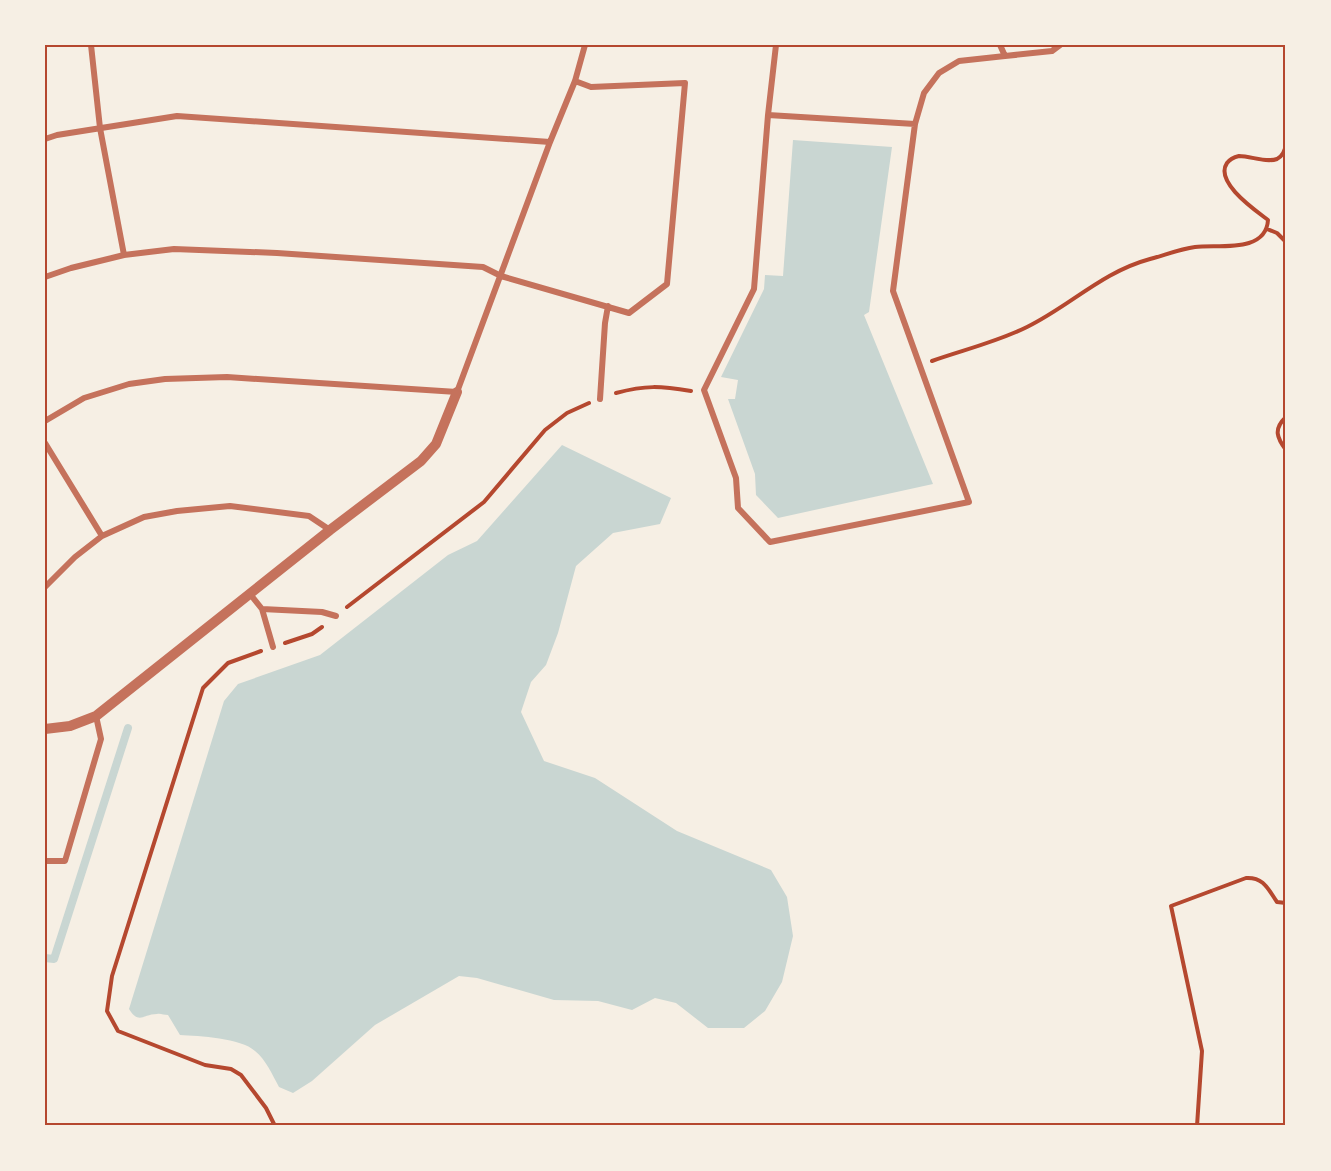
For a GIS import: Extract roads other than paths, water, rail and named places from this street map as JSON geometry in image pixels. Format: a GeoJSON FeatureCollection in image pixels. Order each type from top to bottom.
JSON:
{"type":"FeatureCollection","features":[{"type":"Feature","properties":{"kind":"street"},"geometry":{"type":"LineString","coordinates":[[91,45],[100,128],[124,255]]}},
{"type":"Feature","properties":{"kind":"street"},"geometry":{"type":"LineString","coordinates":[[45,729],[70,726],[96,716],[330,530],[421,461],[436,444],[575,81],[585,45]]}},
{"type":"Feature","properties":{"kind":"street"},"geometry":{"type":"LineString","coordinates":[[777,45],[768,115],[754,289],[704,390],[736,478],[738,508],[770,542],[969,502],[893,291],[915,124],[924,93],[939,73],[958,61],[1053,51],[1060,45]]}},
{"type":"Feature","properties":{"kind":"street"},"geometry":{"type":"LineString","coordinates":[[1000,45],[1005,56]]}},
{"type":"Feature","properties":{"kind":"street"},"geometry":{"type":"LineString","coordinates":[[45,278],[71,268],[124,255],[174,249],[242,250],[483,267],[501,276],[629,313],[668,284],[685,83],[591,87],[575,81]]}},
{"type":"Feature","properties":{"kind":"street"},"geometry":{"type":"LineString","coordinates":[[768,115],[915,124]]}},
{"type":"Feature","properties":{"kind":"street"},"geometry":{"type":"LineString","coordinates":[[45,139],[177,116],[550,142]]}},
{"type":"Feature","properties":{"kind":"street"},"geometry":{"type":"LineString","coordinates":[[600,399],[608,306]]}},
{"type":"Feature","properties":{"kind":"street"},"geometry":{"type":"LineString","coordinates":[[45,421],[84,398],[129,384],[165,379],[227,377],[457,392]]}},
{"type":"Feature","properties":{"kind":"street"},"geometry":{"type":"LineString","coordinates":[[45,443],[102,536]]}},
{"type":"Feature","properties":{"kind":"street"},"geometry":{"type":"LineString","coordinates":[[45,587],[75,557],[102,536],[144,518],[177,511],[230,506],[309,516],[330,530]]}},
{"type":"Feature","properties":{"kind":"street"},"geometry":{"type":"LineString","coordinates":[[250,594],[262,609],[273,647]]}},
{"type":"Feature","properties":{"kind":"street"},"geometry":{"type":"LineString","coordinates":[[262,609],[322,612],[336,616]]}},
{"type":"Feature","properties":{"kind":"street"},"geometry":{"type":"LineString","coordinates":[[45,861],[64,861],[101,739],[96,716]]}},
{"type":"Feature","properties":{"kind":"waterway"},"geometry":{"type":"LineString","coordinates":[[45,958],[54,959],[128,728]]}}]}
